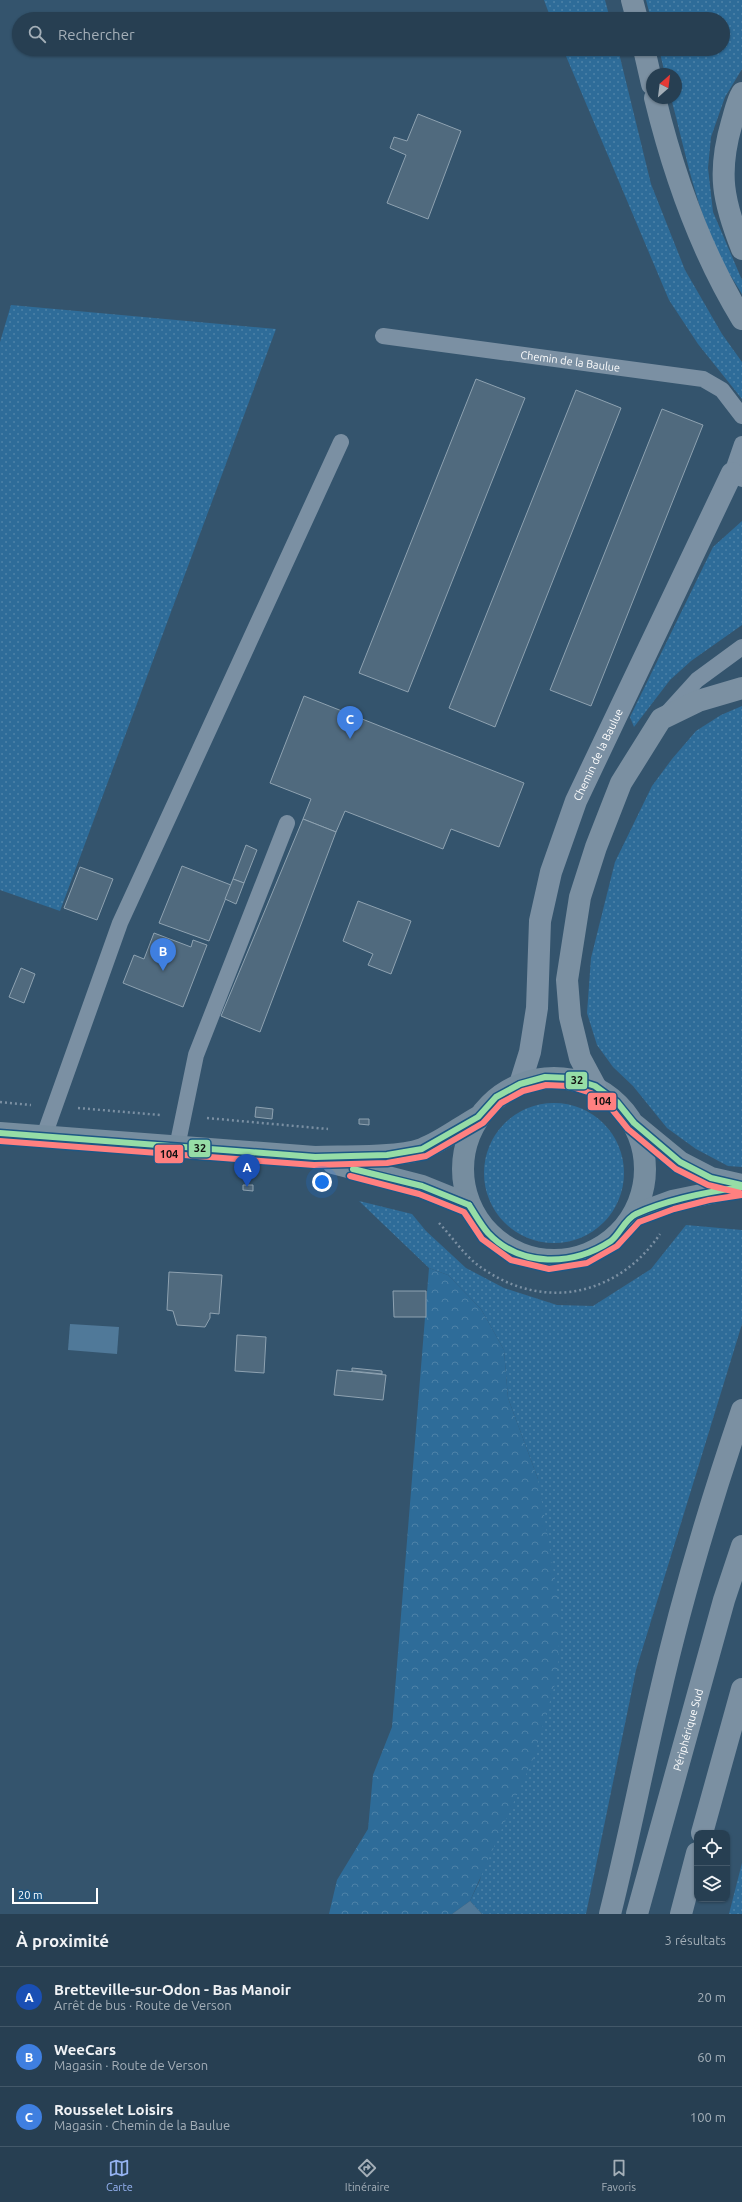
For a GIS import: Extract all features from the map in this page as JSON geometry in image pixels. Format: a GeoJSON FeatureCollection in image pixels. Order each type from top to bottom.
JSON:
{"type":"FeatureCollection","features":[{"type":"Feature","properties":{"kind":"highway"},"geometry":{"type":"LineString","coordinates":[[632,0],[635,12]]}},
{"type":"Feature","properties":{"kind":"highway"},"geometry":{"type":"LineString","coordinates":[[646,56],[648,68]]}},
{"type":"Feature","properties":{"kind":"highway"},"geometry":{"type":"LineString","coordinates":[[742,93],[729,134],[722,172],[728,213],[742,249]]}},
{"type":"Feature","properties":{"kind":"highway"},"geometry":{"type":"LineString","coordinates":[[657,104],[677,180],[700,240],[726,292],[742,318]]}},
{"type":"Feature","properties":{"kind":"highway"},"geometry":{"type":"LineString","coordinates":[[595,1086],[580,1058],[570,1017],[567,980],[572,939],[580,897],[596,847],[621,783],[661,719],[698,701],[742,688]]}},
{"type":"Feature","properties":{"kind":"highway"},"geometry":{"type":"LineString","coordinates":[[610,1914],[630,1835],[659,1697],[688,1586],[707,1515],[742,1410]]}},
{"type":"Feature","properties":{"kind":"highway","name":"Périphérique Sud"},"geometry":{"type":"LineString","coordinates":[[637,1914],[724,1600],[742,1546]]}},
{"type":"Feature","properties":{"kind":"highway"},"geometry":{"type":"LineString","coordinates":[[703,1830],[742,1689]]}},
{"type":"Feature","properties":{"kind":"highway"},"geometry":{"type":"LineString","coordinates":[[681,1914],[694,1864]]}},
{"type":"Feature","properties":{"kind":"main road"},"geometry":{"type":"LineString","coordinates":[[634,1123],[645,1153],[645,1185],[634,1214],[612,1240],[583,1256],[549,1261],[516,1252],[488,1233],[469,1205],[462,1175],[465,1145],[478,1117],[496,1097],[520,1084],[551,1078],[570,1078],[595,1086],[617,1102],[634,1123],[680,1162],[711,1178],[742,1186]]}},
{"type":"Feature","properties":{"kind":"main road"},"geometry":{"type":"LineString","coordinates":[[0,1133],[315,1157],[387,1154],[422,1149],[478,1117]]}},
{"type":"Feature","properties":{"kind":"main road"},"geometry":{"type":"LineString","coordinates":[[315,1157],[367,1173],[422,1186],[469,1205]]}},
{"type":"Feature","properties":{"kind":"main road"},"geometry":{"type":"LineString","coordinates":[[634,1214],[672,1200],[742,1186]]}},
{"type":"Feature","properties":{"kind":"street","name":"Chemin de la Baulue"},"geometry":{"type":"LineString","coordinates":[[520,1084],[530,1052],[537,1008],[540,921],[551,872],[573,808],[737,476]]}},
{"type":"Feature","properties":{"kind":"lane","name":"Chemin de la Baulue"},"geometry":{"type":"LineString","coordinates":[[383,336],[703,379],[722,390],[742,416]]}},
{"type":"Feature","properties":{"kind":"lane"},"geometry":{"type":"LineString","coordinates":[[44,1136],[120,923],[341,442]]}},
{"type":"Feature","properties":{"kind":"lane","name":"Chemin de la Baulue"},"geometry":{"type":"LineString","coordinates":[[737,476],[742,444]]}},
{"type":"Feature","properties":{"kind":"lane"},"geometry":{"type":"LineString","coordinates":[[661,719],[697,680],[742,647]]}},
{"type":"Feature","properties":{"kind":"lane"},"geometry":{"type":"LineString","coordinates":[[177,1146],[196,1055],[287,823]]}},
{"type":"Feature","properties":{"kind":"path"},"geometry":{"type":"LineString","coordinates":[[0,1102],[330,1129]]}},
{"type":"Feature","properties":{"kind":"path"},"geometry":{"type":"LineString","coordinates":[[436,1219],[459,1247],[487,1272],[504,1281],[526,1289],[550,1293],[569,1293],[600,1285],[622,1274],[642,1255],[662,1231]]}},
{"type":"Feature","properties":{"kind":"green space"},"geometry":{"type":"Polygon","coordinates":[[[544,0],[605,0],[608,12],[548,12],[544,0]]]}},
{"type":"Feature","properties":{"kind":"green space"},"geometry":{"type":"Polygon","coordinates":[[[646,0],[742,0],[742,69],[725,97],[711,137],[708,168],[713,212],[742,280],[742,294],[721,259],[703,216],[691,177],[673,104],[682,104],[682,68],[664,68],[661,56],[730,56],[730,12],[649,12],[646,0]]]}},
{"type":"Feature","properties":{"kind":"green space"},"geometry":{"type":"Polygon","coordinates":[[[566,56],[620,56],[651,184],[685,270],[722,334],[742,362],[742,399],[698,344],[669,300],[566,56]]]}},
{"type":"Feature","properties":{"kind":"green space"},"geometry":{"type":"Polygon","coordinates":[[[11,305],[276,329],[60,911],[0,890],[0,342],[11,305]]]}},
{"type":"Feature","properties":{"kind":"green space"},"geometry":{"type":"Polygon","coordinates":[[[742,521],[742,625],[691,661],[670,680],[634,727],[630,717],[713,547],[742,521]]]}},
{"type":"Feature","properties":{"kind":"green space"},"geometry":{"type":"Polygon","coordinates":[[[742,706],[742,1167],[728,1166],[696,1149],[667,1128],[633,1086],[613,1067],[597,1045],[587,1013],[591,958],[615,862],[652,786],[672,759],[696,731],[721,715],[742,706]]]}},
{"type":"Feature","properties":{"kind":"green space"},"geometry":{"type":"Polygon","coordinates":[[[561,1103],[587,1111],[608,1129],[619,1146],[623,1159],[623,1187],[619,1200],[612,1212],[598,1227],[581,1238],[568,1242],[547,1243],[521,1235],[500,1217],[489,1200],[485,1187],[484,1166],[492,1140],[510,1119],[527,1108],[540,1104],[561,1103]]]}},
{"type":"Feature","properties":{"kind":"green space"},"geometry":{"type":"Polygon","coordinates":[[[359,1201],[412,1214],[426,1231],[466,1268],[504,1288],[557,1305],[593,1306],[651,1269],[686,1225],[742,1230],[742,1324],[636,1670],[586,1914],[482,1914],[470,1901],[480,1880],[538,1479],[508,1398],[504,1350],[481,1309],[448,1275],[429,1268],[359,1201]]]}},
{"type":"Feature","properties":{"kind":"green space"},"geometry":{"type":"Polygon","coordinates":[[[429,1268],[448,1275],[481,1309],[504,1350],[508,1398],[538,1479],[560,1609],[558,1674],[533,1759],[470,1901],[452,1914],[329,1914],[337,1880],[368,1829],[373,1775],[392,1727],[429,1268]]]}},
{"type":"Feature","properties":{"kind":"green space"},"geometry":{"type":"Polygon","coordinates":[[[742,1863],[742,1914],[729,1914],[742,1863]]]}},
{"type":"Feature","properties":{"kind":"shaded area"},"geometry":{"type":"Polygon","coordinates":[[[70,1324],[119,1327],[117,1354],[68,1350],[70,1324]]]}},
{"type":"Feature","properties":{"kind":"shaded area"},"geometry":{"type":"Polygon","coordinates":[[[470,1901],[482,1914],[452,1914],[470,1901]]]}},
{"type":"Feature","properties":{"kind":"building"},"geometry":{"type":"Polygon","coordinates":[[[418,114],[461,131],[428,219],[387,203],[406,155],[390,148],[394,137],[407,141],[418,114]]]}},
{"type":"Feature","properties":{"kind":"building"},"geometry":{"type":"Polygon","coordinates":[[[476,379],[525,398],[408,692],[359,673],[476,379]]]}},
{"type":"Feature","properties":{"kind":"building"},"geometry":{"type":"Polygon","coordinates":[[[576,390],[621,408],[495,727],[449,708],[576,390]]]}},
{"type":"Feature","properties":{"kind":"building"},"geometry":{"type":"Polygon","coordinates":[[[662,409],[703,425],[591,706],[550,690],[662,409]]]}},
{"type":"Feature","properties":{"kind":"building"},"geometry":{"type":"Polygon","coordinates":[[[304,696],[524,783],[499,847],[451,829],[443,849],[345,811],[336,832],[303,819],[311,799],[270,783],[304,696]]]}},
{"type":"Feature","properties":{"kind":"building"},"geometry":{"type":"Polygon","coordinates":[[[303,819],[336,832],[260,1032],[221,1016],[303,819]]]}},
{"type":"Feature","properties":{"kind":"building"},"geometry":{"type":"Polygon","coordinates":[[[246,845],[257,850],[244,883],[233,879],[246,845]]]}},
{"type":"Feature","properties":{"kind":"building"},"geometry":{"type":"Polygon","coordinates":[[[182,866],[231,885],[209,941],[159,923],[182,866]]]}},
{"type":"Feature","properties":{"kind":"building"},"geometry":{"type":"Polygon","coordinates":[[[80,867],[113,879],[97,920],[64,908],[80,867]]]}},
{"type":"Feature","properties":{"kind":"building"},"geometry":{"type":"Polygon","coordinates":[[[233,879],[244,883],[236,904],[225,899],[233,879]]]}},
{"type":"Feature","properties":{"kind":"building"},"geometry":{"type":"Polygon","coordinates":[[[358,901],[411,921],[391,974],[368,965],[373,954],[343,941],[358,901]]]}},
{"type":"Feature","properties":{"kind":"building"},"geometry":{"type":"Polygon","coordinates":[[[154,933],[191,947],[193,940],[207,945],[183,1007],[123,983],[134,955],[144,959],[154,933]]]}},
{"type":"Feature","properties":{"kind":"building"},"geometry":{"type":"Polygon","coordinates":[[[21,968],[35,974],[24,1003],[9,997],[21,968]]]}},
{"type":"Feature","properties":{"kind":"building"},"geometry":{"type":"Polygon","coordinates":[[[256,1107],[273,1109],[272,1119],[255,1117],[256,1107]]]}},
{"type":"Feature","properties":{"kind":"building"},"geometry":{"type":"Polygon","coordinates":[[[359,1119],[369,1119],[369,1125],[359,1124],[359,1119]]]}},
{"type":"Feature","properties":{"kind":"building"},"geometry":{"type":"Polygon","coordinates":[[[243,1185],[253,1185],[253,1191],[243,1190],[243,1185]]]}},
{"type":"Feature","properties":{"kind":"building"},"geometry":{"type":"Polygon","coordinates":[[[169,1272],[222,1275],[219,1314],[210,1313],[210,1318],[205,1327],[177,1325],[173,1311],[167,1310],[169,1272]]]}},
{"type":"Feature","properties":{"kind":"building"},"geometry":{"type":"Polygon","coordinates":[[[393,1291],[426,1291],[426,1317],[394,1317],[393,1291]]]}},
{"type":"Feature","properties":{"kind":"building"},"geometry":{"type":"Polygon","coordinates":[[[237,1335],[266,1337],[264,1373],[235,1371],[237,1335]]]}},
{"type":"Feature","properties":{"kind":"building"},"geometry":{"type":"Polygon","coordinates":[[[352,1368],[382,1371],[382,1374],[352,1371],[352,1368]]]}},
{"type":"Feature","properties":{"kind":"building"},"geometry":{"type":"Polygon","coordinates":[[[337,1370],[386,1375],[383,1400],[334,1395],[337,1370]]]}},
{"type":"Feature","properties":{"kind":"transit line","name":"32"},"geometry":{"type":"LineString","coordinates":[[0,1133],[315,1157],[387,1155],[422,1149],[478,1117],[496,1097],[520,1084],[545,1077],[570,1078],[595,1086],[617,1102],[634,1123],[680,1162],[711,1178],[742,1185]]}},
{"type":"Feature","properties":{"kind":"transit line","name":"104"},"geometry":{"type":"LineString","coordinates":[[0,1141],[314,1165],[387,1163],[426,1156],[483,1123],[501,1103],[523,1091],[546,1085],[569,1086],[591,1093],[611,1108],[628,1129],[676,1169],[708,1185],[740,1193]]}},
{"type":"Feature","properties":{"kind":"transit line","name":"32"},"geometry":{"type":"LineString","coordinates":[[353,1169],[422,1186],[469,1205]]}},
{"type":"Feature","properties":{"kind":"transit line","name":"104"},"geometry":{"type":"LineString","coordinates":[[350,1176],[419,1194],[464,1212],[482,1239],[511,1260],[549,1269],[587,1263],[617,1246],[639,1222],[674,1209],[709,1200],[742,1195]]}},
{"type":"Feature","properties":{"kind":"transit line","name":"32"},"geometry":{"type":"LineString","coordinates":[[469,1205],[485,1230],[501,1244],[516,1253],[531,1258],[548,1260],[564,1259],[596,1249],[611,1241],[632,1216],[636,1214],[661,1204],[688,1197],[742,1187]]}},
{"type":"Feature","properties":{"kind":"place","name":"Rousselet Loisirs"},"geometry":{"type":"Point","coordinates":[350,739]}},
{"type":"Feature","properties":{"kind":"place","name":"WeeCars"},"geometry":{"type":"Point","coordinates":[163,971]}},
{"type":"Feature","properties":{"kind":"place","name":"Bretteville-sur-Odon - Bas Manoir"},"geometry":{"type":"Point","coordinates":[247,1187]}}]}
